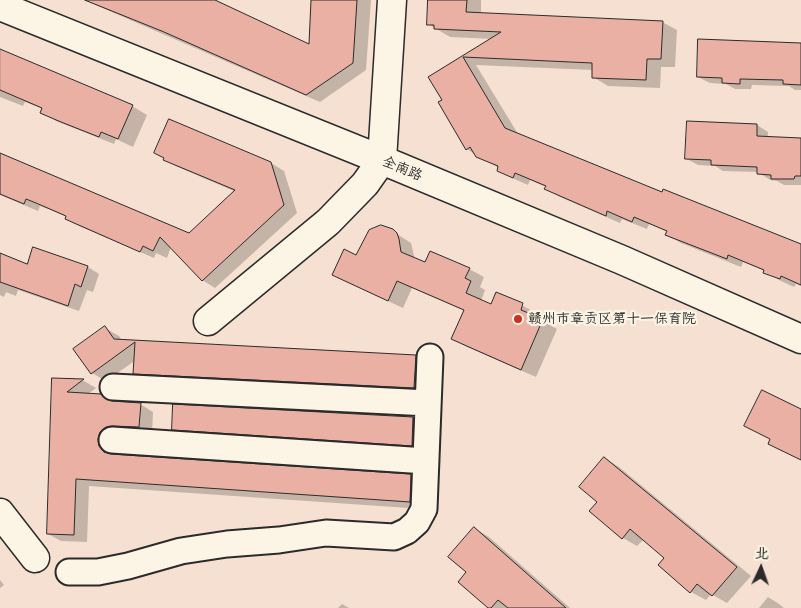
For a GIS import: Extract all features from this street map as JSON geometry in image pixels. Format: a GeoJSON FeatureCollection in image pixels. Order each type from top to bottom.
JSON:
{"type":"FeatureCollection","features":[{"type":"Feature","properties":{"kind":"street"},"geometry":{"type":"LineString","coordinates":[[208,321],[328,222],[365,184],[382,160],[392,0]]}},
{"type":"Feature","properties":{"kind":"street","name":"全南路"},"geometry":{"type":"LineString","coordinates":[[0,6],[382,160],[640,268],[801,339]]}},
{"type":"Feature","properties":{"kind":"street"},"geometry":{"type":"LineString","coordinates":[[69,572],[98,572],[181,552],[228,544],[279,540],[326,533],[394,537],[407,531],[417,522],[424,508],[430,357]]}},
{"type":"Feature","properties":{"kind":"street"},"geometry":{"type":"LineString","coordinates":[[113,387],[428,403]]}},
{"type":"Feature","properties":{"kind":"street"},"geometry":{"type":"LineString","coordinates":[[112,440],[426,460]]}},
{"type":"Feature","properties":{"kind":"street"},"geometry":{"type":"LineString","coordinates":[[0,513],[35,558]]}},
{"type":"Feature","properties":{"kind":"building"},"geometry":{"type":"Polygon","coordinates":[[[85,0],[215,0],[309,44],[311,0],[357,0],[353,63],[306,95],[164,32],[85,0]]]}},
{"type":"Feature","properties":{"kind":"building"},"geometry":{"type":"Polygon","coordinates":[[[428,0],[467,0],[466,12],[663,21],[661,59],[647,59],[646,80],[592,78],[592,63],[463,57],[505,128],[662,192],[663,189],[801,244],[801,285],[781,276],[780,279],[763,273],[764,270],[728,255],[727,259],[665,235],[667,231],[634,217],[632,222],[607,211],[606,216],[544,189],[546,186],[515,173],[513,178],[497,171],[498,166],[476,157],[470,147],[466,150],[438,102],[442,100],[428,77],[501,32],[434,29],[434,25],[427,25],[428,0]]]}},
{"type":"Feature","properties":{"kind":"building"},"geometry":{"type":"Polygon","coordinates":[[[698,39],[801,43],[801,85],[783,84],[783,80],[740,79],[740,84],[722,83],[722,78],[697,77],[698,39]]]}},
{"type":"Feature","properties":{"kind":"building"},"geometry":{"type":"Polygon","coordinates":[[[0,49],[133,105],[118,139],[101,132],[99,137],[61,122],[40,113],[42,108],[0,90],[0,49]]]}},
{"type":"Feature","properties":{"kind":"building"},"geometry":{"type":"Polygon","coordinates":[[[169,119],[271,162],[284,205],[202,281],[160,237],[153,251],[143,246],[140,252],[65,219],[66,216],[36,203],[26,199],[24,204],[0,194],[0,153],[189,233],[235,190],[163,160],[164,158],[154,153],[169,119]]]}},
{"type":"Feature","properties":{"kind":"building"},"geometry":{"type":"Polygon","coordinates":[[[687,121],[757,124],[757,136],[801,138],[801,176],[795,176],[794,179],[771,179],[771,175],[757,174],[757,167],[711,165],[711,160],[685,159],[687,121]]]}},
{"type":"Feature","properties":{"kind":"building"},"geometry":{"type":"Polygon","coordinates":[[[381,225],[393,229],[397,233],[401,252],[425,262],[430,251],[470,268],[465,278],[471,281],[466,293],[491,304],[496,292],[523,303],[521,310],[543,319],[521,370],[451,339],[464,310],[397,281],[388,301],[332,275],[344,249],[356,255],[369,230],[381,225]]]}},
{"type":"Feature","properties":{"kind":"building"},"geometry":{"type":"Polygon","coordinates":[[[33,247],[88,266],[81,287],[75,284],[68,306],[0,282],[0,253],[27,264],[33,247]]]}},
{"type":"Feature","properties":{"kind":"building"},"geometry":{"type":"Polygon","coordinates":[[[105,326],[114,339],[416,355],[414,388],[133,374],[135,342],[91,374],[73,349],[105,326]]]}},
{"type":"Feature","properties":{"kind":"building"},"geometry":{"type":"Polygon","coordinates":[[[52,378],[84,379],[67,392],[101,394],[106,399],[112,401],[141,403],[139,427],[112,426],[106,427],[100,432],[99,446],[104,452],[411,474],[410,502],[76,479],[74,535],[47,534],[52,378]]]}},
{"type":"Feature","properties":{"kind":"building"},"geometry":{"type":"Polygon","coordinates":[[[762,390],[801,409],[801,460],[768,444],[770,439],[744,426],[762,390]]]}},
{"type":"Feature","properties":{"kind":"building"},"geometry":{"type":"Polygon","coordinates":[[[173,404],[413,417],[412,446],[172,430],[173,404]]]}},
{"type":"Feature","properties":{"kind":"building"},"geometry":{"type":"Polygon","coordinates":[[[604,457],[737,567],[712,596],[697,584],[690,593],[658,565],[664,558],[630,529],[622,539],[589,511],[597,502],[579,487],[604,457]]]}},
{"type":"Feature","properties":{"kind":"building"},"geometry":{"type":"Polygon","coordinates":[[[474,527],[566,608],[508,608],[498,600],[491,608],[488,608],[458,582],[466,572],[448,557],[474,527]]]}},
{"type":"Feature","properties":{"kind":"place","name":"赣州市章贡区第十一保育院"},"geometry":{"type":"Point","coordinates":[518,319]}}]}
